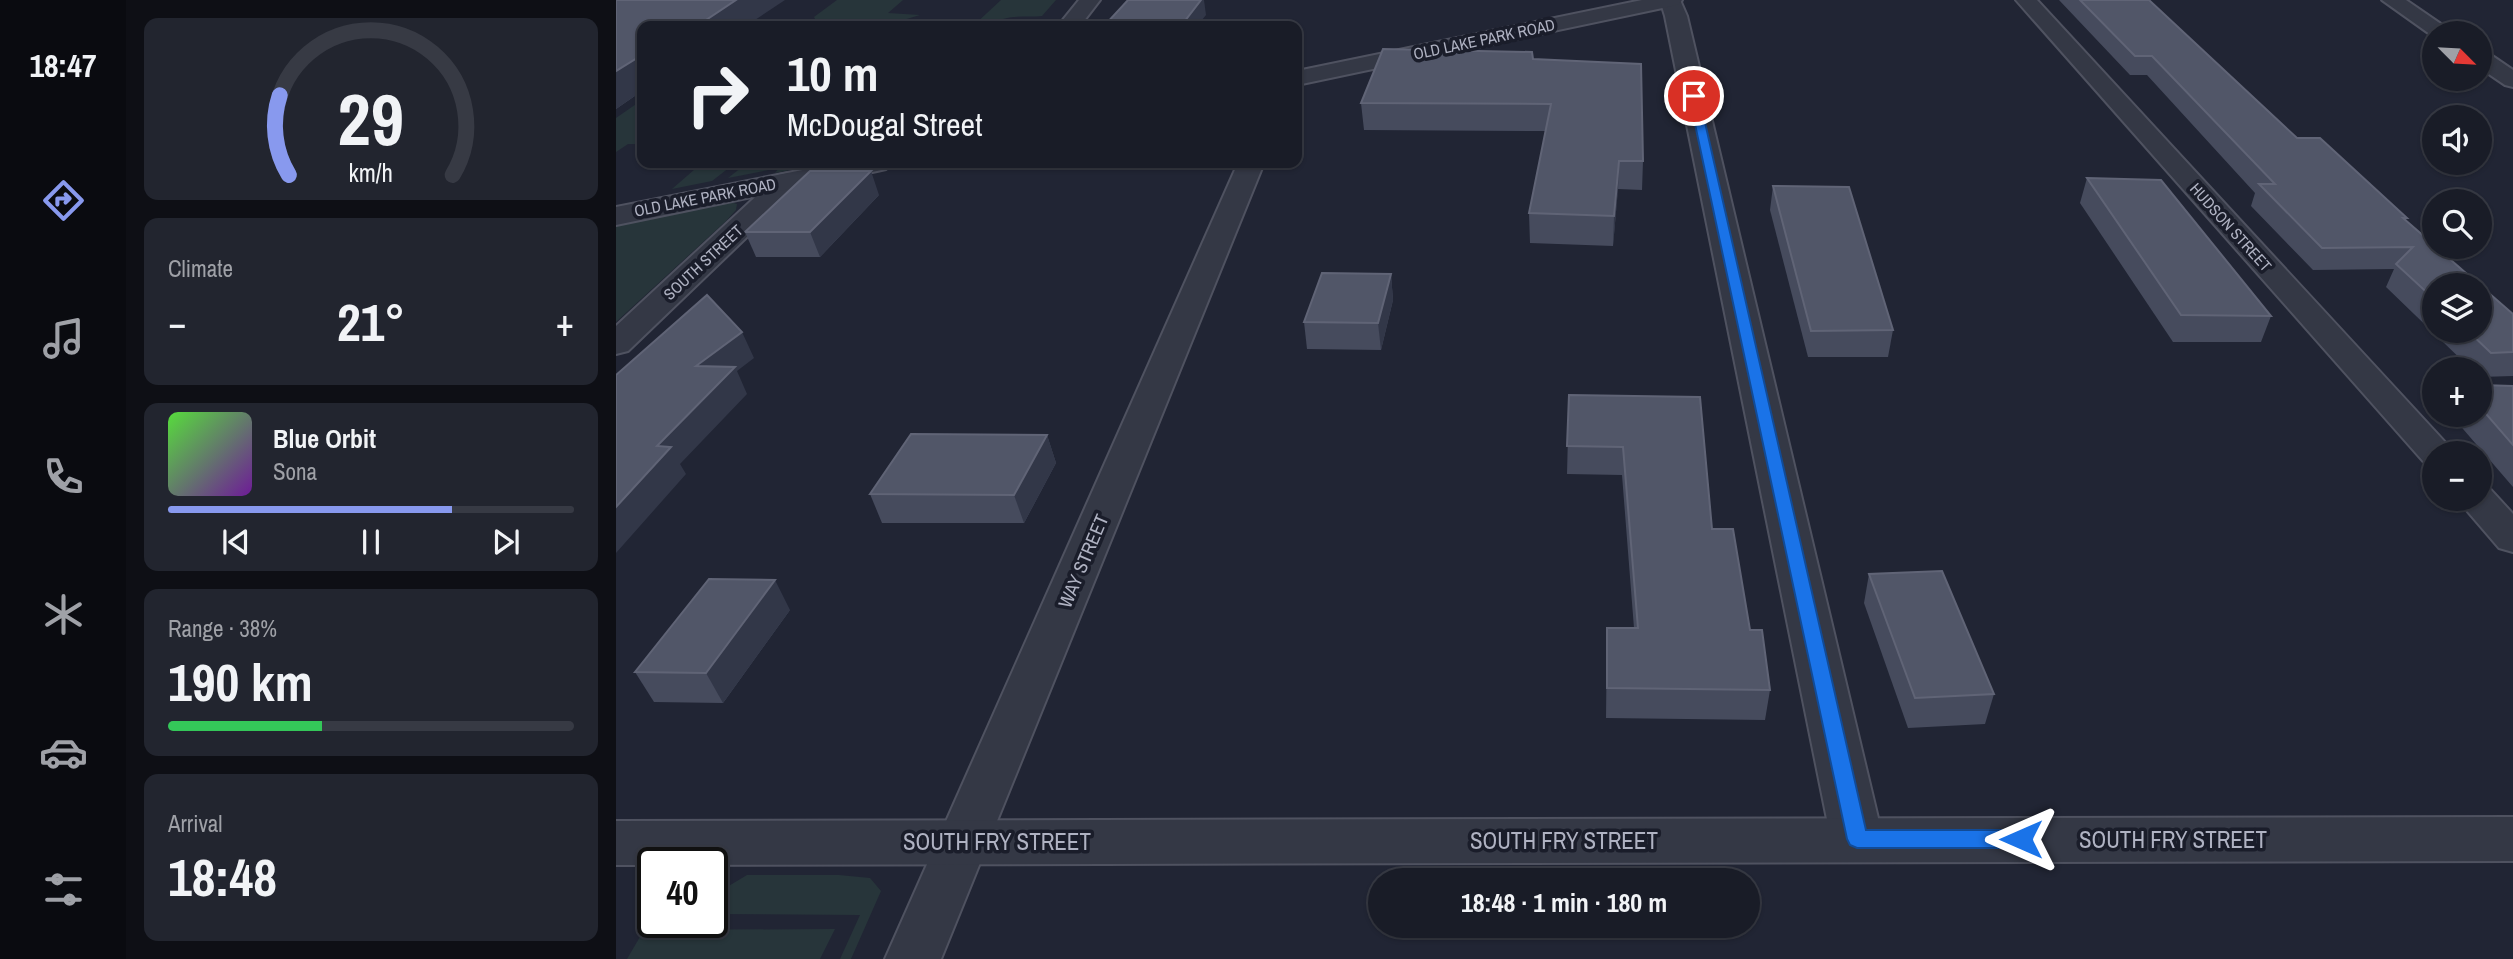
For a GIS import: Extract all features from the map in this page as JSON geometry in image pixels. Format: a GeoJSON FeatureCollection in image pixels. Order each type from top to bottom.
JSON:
{"type":"FeatureCollection","features":[{"type":"Feature","properties":{"kind":"street"},"geometry":{"type":"LineString","coordinates":[[1073,21],[1090,0]]}},
{"type":"Feature","properties":{"kind":"street"},"geometry":{"type":"LineString","coordinates":[[1671,0],[1857,839]]}},
{"type":"Feature","properties":{"kind":"street","name":"OLD LAKE PARK ROAD"},"geometry":{"type":"LineString","coordinates":[[1302,77],[1671,0]]}},
{"type":"Feature","properties":{"kind":"street","name":"HUDSON STREET"},"geometry":{"type":"LineString","coordinates":[[2026,0],[2424,441]]}},
{"type":"Feature","properties":{"kind":"street"},"geometry":{"type":"LineString","coordinates":[[2392,0],[2424,21]]}},
{"type":"Feature","properties":{"kind":"street"},"geometry":{"type":"LineString","coordinates":[[2492,66],[2513,80]]}},
{"type":"Feature","properties":{"kind":"street","name":"OLD LAKE PARK ROAD"},"geometry":{"type":"LineString","coordinates":[[616,216],[853,168]]}},
{"type":"Feature","properties":{"kind":"street","name":"WAY STREET"},"geometry":{"type":"LineString","coordinates":[[914,959],[1249,168]]}},
{"type":"Feature","properties":{"kind":"street","name":"SOUTH STREET"},"geometry":{"type":"LineString","coordinates":[[616,344],[789,181]]}},
{"type":"Feature","properties":{"kind":"street"},"geometry":{"type":"LineString","coordinates":[[2488,511],[2513,539]]}},
{"type":"Feature","properties":{"kind":"street","name":"SOUTH FRY STREET"},"geometry":{"type":"LineString","coordinates":[[616,843],[2513,839]]}},
{"type":"Feature","properties":{"kind":"shaded area"},"geometry":{"type":"Polygon","coordinates":[[[837,0],[903,0],[888,13],[920,15],[900,21],[815,19],[814,17],[837,0]]]}},
{"type":"Feature","properties":{"kind":"shaded area"},"geometry":{"type":"Polygon","coordinates":[[[1001,0],[1056,0],[1042,16],[978,21],[1001,0]]]}},
{"type":"Feature","properties":{"kind":"shaded area"},"geometry":{"type":"Polygon","coordinates":[[[637,103],[637,144],[628,144],[616,152],[616,118],[637,103]]]}},
{"type":"Feature","properties":{"kind":"shaded area"},"geometry":{"type":"Polygon","coordinates":[[[696,168],[729,168],[712,181],[672,189],[696,168]]]}},
{"type":"Feature","properties":{"kind":"shaded area"},"geometry":{"type":"Polygon","coordinates":[[[741,168],[779,168],[728,178],[741,168]]]}},
{"type":"Feature","properties":{"kind":"shaded area"},"geometry":{"type":"Polygon","coordinates":[[[779,168],[800,168],[775,173],[779,168]]]}},
{"type":"Feature","properties":{"kind":"shaded area"},"geometry":{"type":"Polygon","coordinates":[[[730,202],[737,204],[736,210],[726,221],[616,322],[616,223],[730,202]]]}},
{"type":"Feature","properties":{"kind":"shaded area"},"geometry":{"type":"Polygon","coordinates":[[[747,875],[839,875],[870,878],[881,891],[851,959],[840,959],[860,915],[728,914],[728,886],[747,875]]]}},
{"type":"Feature","properties":{"kind":"shaded area"},"geometry":{"type":"Polygon","coordinates":[[[835,929],[820,959],[627,959],[639,938],[728,938],[728,930],[835,929]]]}},
{"type":"Feature","properties":{"kind":"building"},"geometry":{"type":"Polygon","coordinates":[[[616,0],[736,0],[704,21],[637,21],[637,58],[616,71],[616,0]]]}},
{"type":"Feature","properties":{"kind":"building"},"geometry":{"type":"Polygon","coordinates":[[[1128,0],[1201,0],[1185,21],[1109,21],[1128,0]]]}},
{"type":"Feature","properties":{"kind":"building"},"geometry":{"type":"Polygon","coordinates":[[[2080,0],[2149,0],[2297,138],[2320,138],[2407,218],[2403,218],[2422,235],[2422,259],[2450,259],[2466,273],[2422,273],[2422,288],[2396,264],[2413,247],[2322,248],[2259,184],[2275,184],[2152,56],[2135,56],[2080,0]]]}},
{"type":"Feature","properties":{"kind":"building"},"geometry":{"type":"Polygon","coordinates":[[[1383,49],[1532,52],[1533,59],[1641,64],[1643,161],[1619,161],[1614,216],[1529,213],[1551,104],[1361,103],[1383,49]]]}},
{"type":"Feature","properties":{"kind":"building"},"geometry":{"type":"Polygon","coordinates":[[[810,171],[871,171],[810,232],[745,232],[810,171]]]}},
{"type":"Feature","properties":{"kind":"building"},"geometry":{"type":"Polygon","coordinates":[[[2087,178],[2161,180],[2271,316],[2181,315],[2087,178]]]}},
{"type":"Feature","properties":{"kind":"building"},"geometry":{"type":"Polygon","coordinates":[[[1773,186],[1849,187],[1893,330],[1811,331],[1773,186]]]}},
{"type":"Feature","properties":{"kind":"building"},"geometry":{"type":"Polygon","coordinates":[[[1322,273],[1391,274],[1378,323],[1304,322],[1322,273]]]}},
{"type":"Feature","properties":{"kind":"building"},"geometry":{"type":"Polygon","coordinates":[[[707,295],[742,332],[696,366],[735,367],[657,446],[671,447],[616,507],[616,375],[707,295]]]}},
{"type":"Feature","properties":{"kind":"building"},"geometry":{"type":"Polygon","coordinates":[[[2492,296],[2513,314],[2513,352],[2491,353],[2481,343],[2492,343],[2492,296]]]}},
{"type":"Feature","properties":{"kind":"building"},"geometry":{"type":"Polygon","coordinates":[[[2492,385],[2513,386],[2513,445],[2492,421],[2492,385]]]}},
{"type":"Feature","properties":{"kind":"building"},"geometry":{"type":"Polygon","coordinates":[[[1569,395],[1700,397],[1712,529],[1733,529],[1750,630],[1762,630],[1770,690],[1607,688],[1607,628],[1638,628],[1623,447],[1567,446],[1569,395]]]}},
{"type":"Feature","properties":{"kind":"building"},"geometry":{"type":"Polygon","coordinates":[[[911,434],[1047,435],[1014,495],[870,494],[911,434]]]}},
{"type":"Feature","properties":{"kind":"building"},"geometry":{"type":"Polygon","coordinates":[[[1942,571],[1994,694],[1915,698],[1869,574],[1942,571]]]}},
{"type":"Feature","properties":{"kind":"building"},"geometry":{"type":"Polygon","coordinates":[[[709,579],[775,580],[706,673],[635,672],[709,579]]]}},
{"type":"Feature","properties":{"kind":"route"},"geometry":{"type":"LineString","coordinates":[[1694,96],[1857,839],[2021,839]]}}]}
